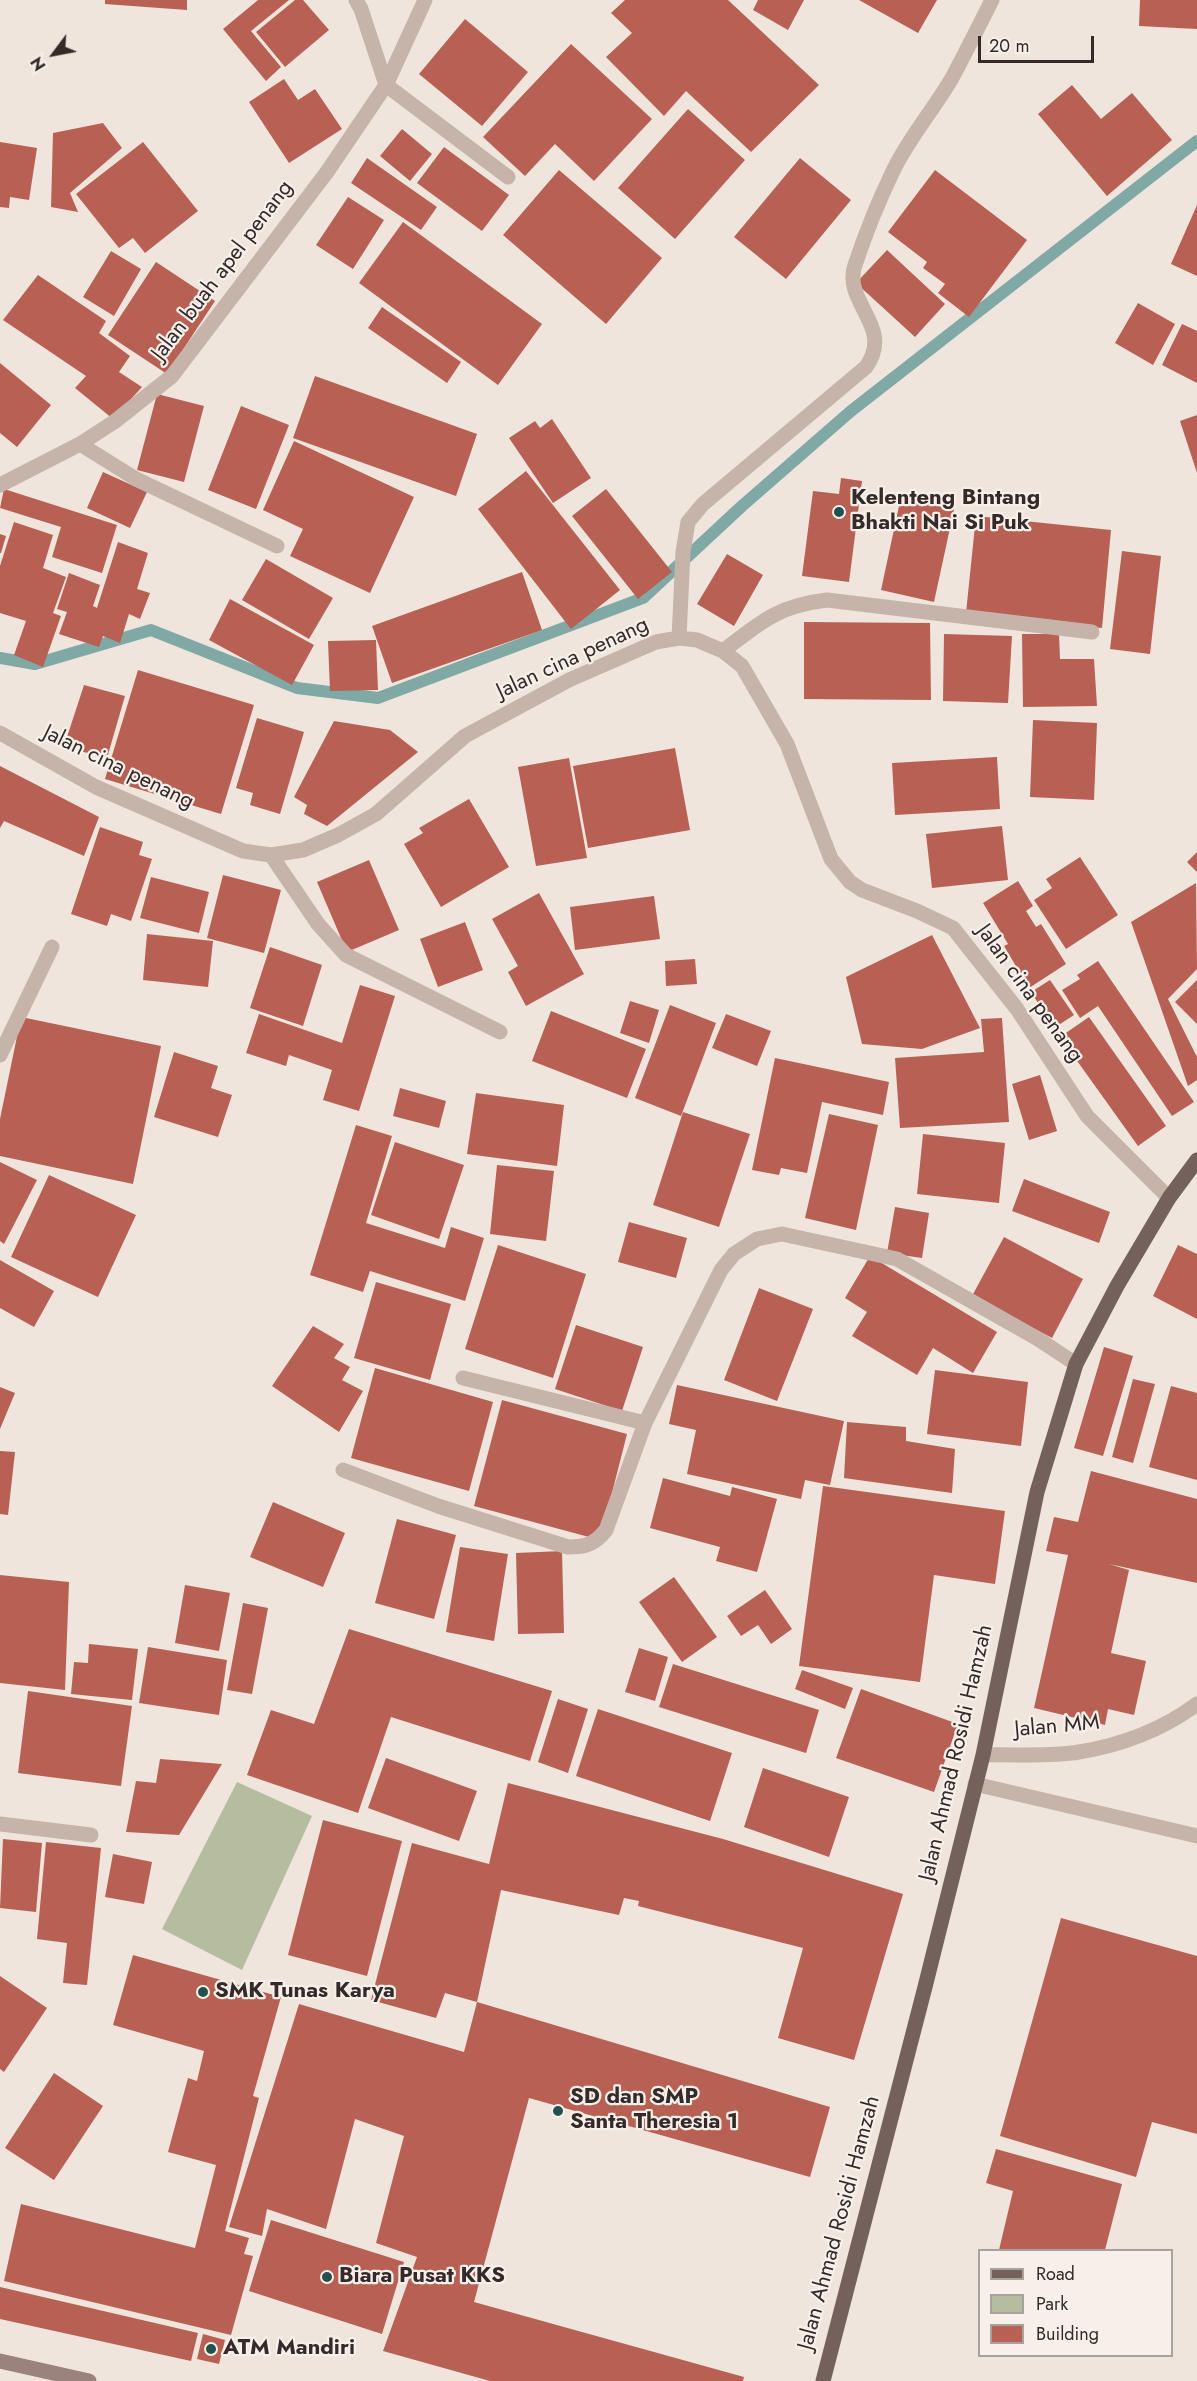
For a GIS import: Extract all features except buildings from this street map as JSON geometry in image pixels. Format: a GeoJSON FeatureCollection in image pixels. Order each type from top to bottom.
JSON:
{"type":"FeatureCollection","features":[{"type":"Feature","properties":{"kind":"main road","name":"Jalan Ahmad Rosidi Hamzah"},"geometry":{"type":"LineString","coordinates":[[822,2381],[925,1987],[975,1784],[1037,1492],[1076,1364],[1117,1286],[1169,1198],[1197,1160]]}},
{"type":"Feature","properties":{"kind":"main road"},"geometry":{"type":"LineString","coordinates":[[0,2361],[89,2381]]}},
{"type":"Feature","properties":{"kind":"street"},"geometry":{"type":"LineString","coordinates":[[356,0],[386,85],[508,177]]}},
{"type":"Feature","properties":{"kind":"street","name":"Jalan buah apel penang"},"geometry":{"type":"LineString","coordinates":[[0,485],[80,444],[114,422],[172,376],[327,172],[386,85],[425,0]]}},
{"type":"Feature","properties":{"kind":"street"},"geometry":{"type":"LineString","coordinates":[[679,638],[683,552],[688,522],[703,504],[866,367],[872,358],[876,346],[874,334],[854,290],[854,267],[894,170],[952,78],[992,0]]}},
{"type":"Feature","properties":{"kind":"street"},"geometry":{"type":"LineString","coordinates":[[80,444],[136,479],[277,546]]}},
{"type":"Feature","properties":{"kind":"street"},"geometry":{"type":"LineString","coordinates":[[723,651],[770,615],[804,603],[827,600],[1092,632]]}},
{"type":"Feature","properties":{"kind":"street","name":"Jalan cina penang"},"geometry":{"type":"LineString","coordinates":[[0,733],[96,788],[243,851],[271,855],[303,850],[338,835],[376,813],[465,736],[569,680],[656,642],[679,638],[697,640],[723,651],[742,666],[787,744],[831,859],[839,872],[862,890],[917,911],[953,928],[1017,1009],[1087,1116],[1169,1198]]}},
{"type":"Feature","properties":{"kind":"street"},"geometry":{"type":"LineString","coordinates":[[271,855],[318,924],[346,955],[500,1032]]}},
{"type":"Feature","properties":{"kind":"street"},"geometry":{"type":"LineString","coordinates":[[0,1055],[52,947]]}},
{"type":"Feature","properties":{"kind":"street"},"geometry":{"type":"LineString","coordinates":[[343,1470],[438,1506],[568,1547],[586,1547],[598,1540],[606,1530],[645,1423],[721,1270],[734,1254],[757,1239],[782,1234],[897,1259],[1038,1339],[1076,1364]]}},
{"type":"Feature","properties":{"kind":"street"},"geometry":{"type":"LineString","coordinates":[[463,1378],[645,1423]]}},
{"type":"Feature","properties":{"kind":"street","name":"Jalan MM"},"geometry":{"type":"LineString","coordinates":[[982,1755],[1077,1753],[1129,1741],[1179,1717],[1197,1704]]}},
{"type":"Feature","properties":{"kind":"street"},"geometry":{"type":"LineString","coordinates":[[975,1784],[1197,1836]]}},
{"type":"Feature","properties":{"kind":"street"},"geometry":{"type":"LineString","coordinates":[[0,1824],[92,1835]]}},
{"type":"Feature","properties":{"kind":"green space"},"geometry":{"type":"Polygon","coordinates":[[[237,1782],[312,1816],[242,1970],[162,1929],[237,1782]]]}},
{"type":"Feature","properties":{"kind":"waterway"},"geometry":{"type":"LineString","coordinates":[[0,658],[35,664],[151,630],[297,688],[378,698],[643,598],[742,506],[851,411],[1197,141]]}},
{"type":"Feature","properties":{"kind":"place","name":"Kelenteng Bintang Bhakti Nai Si Puk"},"geometry":{"type":"Point","coordinates":[839,512]}},
{"type":"Feature","properties":{"kind":"place","name":"SMK Tunas Karya"},"geometry":{"type":"Point","coordinates":[203,1992]}},
{"type":"Feature","properties":{"kind":"place","name":"SD dan SMP Santa Theresia 1"},"geometry":{"type":"Point","coordinates":[558,2111]}},
{"type":"Feature","properties":{"kind":"place","name":"Biara Pusat KKS"},"geometry":{"type":"Point","coordinates":[327,2277]}},
{"type":"Feature","properties":{"kind":"place","name":"ATM Mandiri"},"geometry":{"type":"Point","coordinates":[211,2349]}}]}
